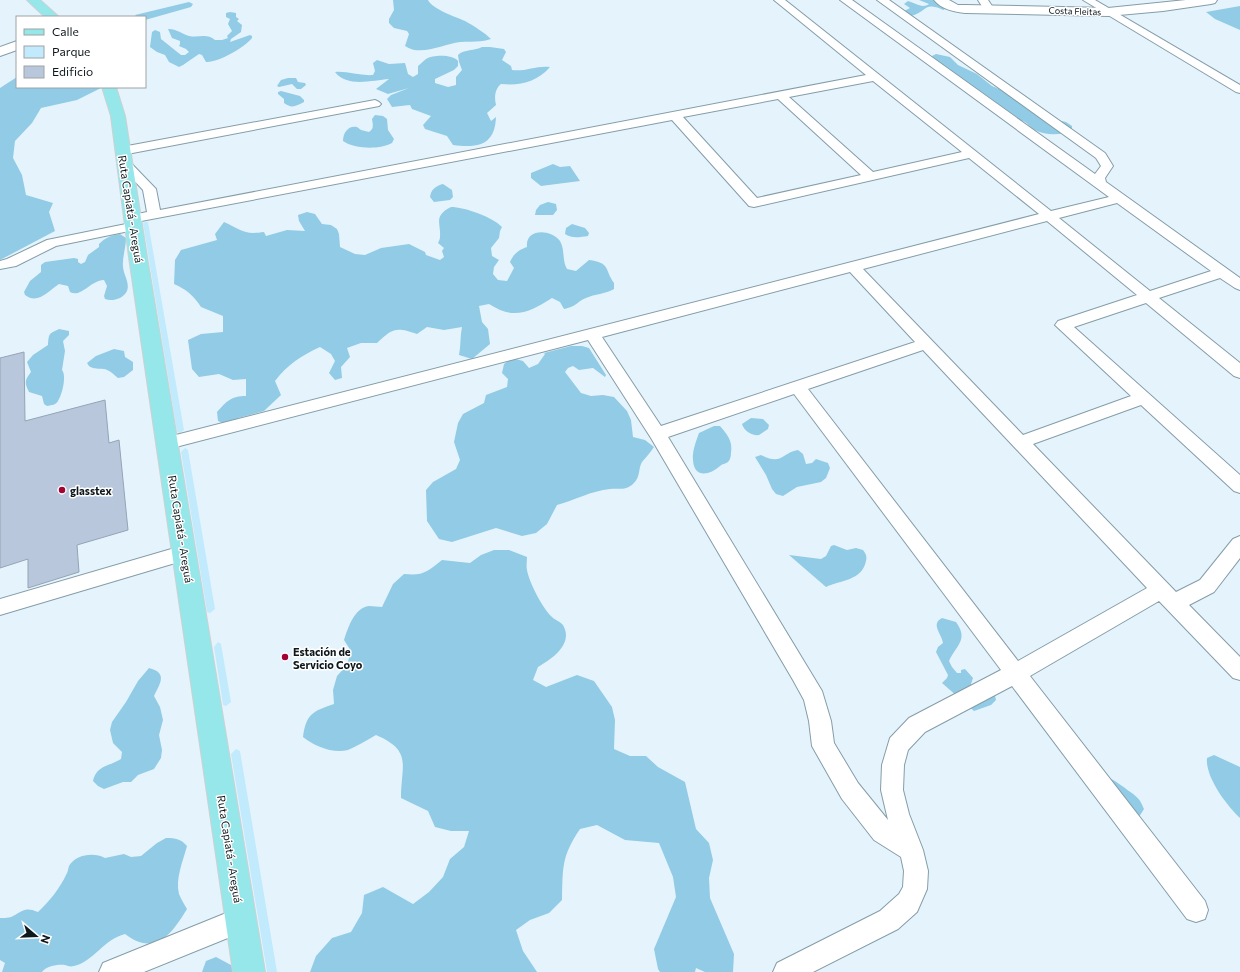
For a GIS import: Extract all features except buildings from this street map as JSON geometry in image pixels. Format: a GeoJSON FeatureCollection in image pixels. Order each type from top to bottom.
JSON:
{"type":"FeatureCollection","features":[{"type":"Feature","properties":{"kind":"main road"},"geometry":{"type":"LineString","coordinates":[[33,0],[52,16]]}},
{"type":"Feature","properties":{"kind":"main road","name":"Costa Fleitas"},"geometry":{"type":"LineString","coordinates":[[940,0],[955,8],[986,4],[1108,12],[1163,7],[1211,0]]}},
{"type":"Feature","properties":{"kind":"main road"},"geometry":{"type":"LineString","coordinates":[[0,52],[16,45]]}},
{"type":"Feature","properties":{"kind":"main road","name":"Ruta Capiatá - Areguá"},"geometry":{"type":"LineString","coordinates":[[109,88],[117,111],[123,157],[140,219],[168,443],[249,972]]}},
{"type":"Feature","properties":{"kind":"street"},"geometry":{"type":"LineString","coordinates":[[779,0],[1049,216],[1240,372]]}},
{"type":"Feature","properties":{"kind":"street"},"geometry":{"type":"LineString","coordinates":[[844,0],[1240,285]]}},
{"type":"Feature","properties":{"kind":"street"},"geometry":{"type":"LineString","coordinates":[[882,0],[1101,156],[1107,166],[1099,178],[1100,184]]}},
{"type":"Feature","properties":{"kind":"street"},"geometry":{"type":"LineString","coordinates":[[1088,0],[1240,90]]}},
{"type":"Feature","properties":{"kind":"street"},"geometry":{"type":"LineString","coordinates":[[872,20],[902,14]]}},
{"type":"Feature","properties":{"kind":"street"},"geometry":{"type":"LineString","coordinates":[[0,265],[11,263],[52,243],[140,219],[876,77]]}},
{"type":"Feature","properties":{"kind":"street"},"geometry":{"type":"LineString","coordinates":[[780,96],[871,176]]}},
{"type":"Feature","properties":{"kind":"street"},"geometry":{"type":"LineString","coordinates":[[123,157],[375,104]]}},
{"type":"Feature","properties":{"kind":"street"},"geometry":{"type":"LineString","coordinates":[[675,116],[754,203],[972,154]]}},
{"type":"Feature","properties":{"kind":"street"},"geometry":{"type":"LineString","coordinates":[[168,443],[1119,198]]}},
{"type":"Feature","properties":{"kind":"street"},"geometry":{"type":"LineString","coordinates":[[853,266],[1167,597],[1240,671]]}},
{"type":"Feature","properties":{"kind":"street"},"geometry":{"type":"LineString","coordinates":[[1222,272],[1063,325],[1240,486]]}},
{"type":"Feature","properties":{"kind":"street"},"geometry":{"type":"LineString","coordinates":[[592,334],[657,434],[800,673],[814,698],[824,746],[850,791],[882,832],[911,850]]}},
{"type":"Feature","properties":{"kind":"street"},"geometry":{"type":"LineString","coordinates":[[657,434],[926,344]]}},
{"type":"Feature","properties":{"kind":"street"},"geometry":{"type":"LineString","coordinates":[[797,387],[1196,910]]}},
{"type":"Feature","properties":{"kind":"street"},"geometry":{"type":"LineString","coordinates":[[1021,442],[1144,398]]}},
{"type":"Feature","properties":{"kind":"street"},"geometry":{"type":"LineString","coordinates":[[786,972],[889,920],[908,903],[915,889],[916,871],[911,850],[897,814],[892,790],[893,765],[898,746],[917,725],[1167,597],[1207,586],[1240,544]]}},
{"type":"Feature","properties":{"kind":"street"},"geometry":{"type":"LineString","coordinates":[[0,607],[185,553]]}},
{"type":"Feature","properties":{"kind":"street"},"geometry":{"type":"LineString","coordinates":[[112,972],[241,920]]}},
{"type":"Feature","properties":{"kind":"green space"},"geometry":{"type":"Polygon","coordinates":[[[148,222],[184,430],[180,433],[177,432],[143,223],[148,222]]]}},
{"type":"Feature","properties":{"kind":"green space"},"geometry":{"type":"Polygon","coordinates":[[[185,448],[188,450],[215,609],[210,613],[207,612],[181,452],[185,448]]]}},
{"type":"Feature","properties":{"kind":"green space"},"geometry":{"type":"Polygon","coordinates":[[[218,642],[221,644],[231,702],[226,706],[223,705],[214,647],[218,642]]]}},
{"type":"Feature","properties":{"kind":"green space"},"geometry":{"type":"Polygon","coordinates":[[[236,749],[240,751],[277,972],[267,972],[231,754],[236,749]]]}},
{"type":"Feature","properties":{"kind":"shaded area"},"geometry":{"type":"Polygon","coordinates":[[[393,0],[428,0],[434,7],[465,21],[486,34],[491,39],[453,43],[425,50],[411,49],[405,46],[409,34],[407,31],[394,28],[389,23],[389,19],[394,10],[393,0]]]}},
{"type":"Feature","properties":{"kind":"shaded area"},"geometry":{"type":"Polygon","coordinates":[[[919,0],[941,0],[945,9],[943,10],[929,7],[911,16],[904,11],[910,8],[904,4],[908,1],[921,6],[929,4],[919,0]]]}},
{"type":"Feature","properties":{"kind":"shaded area"},"geometry":{"type":"Polygon","coordinates":[[[189,2],[193,4],[191,7],[146,20],[146,16],[135,15],[189,2]]]}},
{"type":"Feature","properties":{"kind":"shaded area"},"geometry":{"type":"Polygon","coordinates":[[[1240,6],[1240,30],[1215,19],[1206,12],[1240,6]]]}},
{"type":"Feature","properties":{"kind":"shaded area"},"geometry":{"type":"Polygon","coordinates":[[[226,13],[236,13],[236,17],[239,19],[237,21],[242,25],[241,32],[231,39],[230,42],[250,35],[252,36],[249,42],[231,54],[211,62],[206,62],[202,55],[199,54],[179,67],[169,62],[165,55],[150,47],[152,32],[155,30],[160,32],[161,39],[181,55],[185,55],[189,52],[179,46],[180,41],[172,38],[168,29],[176,30],[189,36],[206,36],[215,40],[228,38],[227,36],[232,31],[228,24],[230,19],[226,17],[226,13]]]}},
{"type":"Feature","properties":{"kind":"shaded area"},"geometry":{"type":"Polygon","coordinates":[[[482,47],[504,49],[506,52],[502,60],[511,66],[512,70],[550,67],[540,76],[528,82],[501,84],[497,88],[495,99],[496,105],[487,113],[491,121],[496,117],[495,127],[488,139],[477,145],[453,145],[447,136],[425,129],[423,125],[431,116],[412,109],[410,105],[392,107],[387,99],[391,95],[409,88],[388,94],[376,89],[389,79],[353,82],[340,77],[335,72],[373,75],[375,71],[373,63],[377,60],[389,64],[405,63],[408,74],[413,77],[418,74],[418,66],[426,59],[438,56],[447,56],[458,61],[458,66],[454,70],[435,79],[435,83],[448,87],[456,85],[456,77],[462,70],[458,55],[463,52],[482,47]]]}},
{"type":"Feature","properties":{"kind":"shaded area"},"geometry":{"type":"Polygon","coordinates":[[[936,54],[950,57],[958,65],[977,74],[992,86],[1006,92],[1036,112],[1053,116],[1057,120],[1066,122],[1072,126],[1072,131],[1049,134],[1034,129],[1025,122],[1002,118],[949,73],[950,69],[933,59],[932,56],[936,54]]]}},
{"type":"Feature","properties":{"kind":"shaded area"},"geometry":{"type":"Polygon","coordinates":[[[16,78],[16,88],[101,88],[77,100],[41,108],[32,123],[15,141],[13,158],[22,175],[26,195],[53,203],[49,212],[55,231],[0,260],[0,88],[16,78]]]}},
{"type":"Feature","properties":{"kind":"shaded area"},"geometry":{"type":"Polygon","coordinates":[[[296,78],[298,82],[305,83],[306,85],[301,89],[297,89],[292,84],[279,87],[277,86],[281,80],[296,78]]]}},
{"type":"Feature","properties":{"kind":"shaded area"},"geometry":{"type":"Polygon","coordinates":[[[281,91],[300,96],[304,102],[299,105],[289,106],[284,103],[284,99],[278,94],[278,92],[281,91]]]}},
{"type":"Feature","properties":{"kind":"shaded area"},"geometry":{"type":"Polygon","coordinates":[[[375,115],[383,116],[387,119],[388,130],[394,139],[392,143],[381,147],[367,148],[354,146],[343,141],[345,132],[351,127],[357,127],[361,130],[369,132],[371,131],[373,127],[372,119],[375,115]]]}},
{"type":"Feature","properties":{"kind":"shaded area"},"geometry":{"type":"Polygon","coordinates":[[[553,164],[560,167],[570,166],[580,181],[541,186],[531,178],[531,173],[553,164]]]}},
{"type":"Feature","properties":{"kind":"shaded area"},"geometry":{"type":"Polygon","coordinates":[[[443,184],[452,190],[453,197],[450,200],[434,202],[430,197],[431,192],[436,187],[443,184]]]}},
{"type":"Feature","properties":{"kind":"shaded area"},"geometry":{"type":"Polygon","coordinates":[[[548,202],[556,204],[557,210],[553,215],[535,215],[536,210],[540,205],[548,202]]]}},
{"type":"Feature","properties":{"kind":"shaded area"},"geometry":{"type":"Polygon","coordinates":[[[451,207],[457,207],[478,213],[498,223],[502,227],[499,238],[491,248],[492,256],[499,260],[494,267],[493,274],[498,280],[507,281],[514,268],[510,262],[513,256],[517,252],[527,247],[527,241],[530,236],[539,232],[551,234],[560,241],[562,244],[565,266],[567,269],[576,271],[589,260],[596,261],[604,265],[614,283],[614,289],[586,298],[572,307],[564,309],[560,302],[552,298],[536,308],[521,313],[506,312],[489,304],[479,306],[482,322],[488,329],[490,344],[472,359],[459,355],[462,327],[444,330],[427,327],[417,334],[404,330],[395,330],[387,334],[377,343],[361,343],[347,348],[350,357],[341,367],[342,378],[335,380],[329,373],[335,361],[331,354],[320,347],[295,361],[280,375],[275,381],[281,395],[264,411],[238,418],[227,425],[218,421],[217,412],[227,402],[233,398],[246,396],[246,379],[233,380],[219,374],[199,377],[192,369],[188,340],[201,334],[223,332],[223,316],[201,307],[196,299],[189,293],[174,284],[175,260],[181,250],[217,240],[215,234],[224,222],[251,233],[264,232],[266,236],[287,230],[305,231],[299,221],[298,215],[307,212],[315,214],[322,224],[331,225],[337,229],[340,247],[355,254],[365,255],[381,248],[409,244],[425,252],[426,255],[440,260],[444,257],[442,251],[444,248],[438,243],[440,239],[439,220],[445,210],[451,207]]]}},
{"type":"Feature","properties":{"kind":"shaded area"},"geometry":{"type":"Polygon","coordinates":[[[572,224],[585,228],[589,233],[588,236],[573,237],[565,234],[566,228],[572,224]]]}},
{"type":"Feature","properties":{"kind":"shaded area"},"geometry":{"type":"Polygon","coordinates":[[[120,234],[126,238],[123,264],[128,287],[127,291],[120,298],[112,300],[105,299],[104,296],[107,286],[104,280],[94,283],[78,293],[70,292],[68,286],[59,284],[39,298],[30,298],[25,295],[24,292],[30,281],[41,272],[41,265],[45,262],[74,258],[78,259],[78,262],[81,264],[85,262],[88,255],[99,247],[99,244],[104,240],[111,236],[120,234]]]}},
{"type":"Feature","properties":{"kind":"shaded area"},"geometry":{"type":"Polygon","coordinates":[[[59,329],[69,331],[69,335],[63,341],[65,351],[62,370],[64,377],[63,386],[60,398],[57,402],[54,405],[47,406],[44,404],[42,396],[29,392],[27,389],[26,381],[31,372],[27,362],[33,355],[48,345],[50,335],[59,329]]]}},
{"type":"Feature","properties":{"kind":"shaded area"},"geometry":{"type":"Polygon","coordinates":[[[571,346],[582,346],[589,348],[606,375],[605,377],[593,368],[579,370],[573,366],[568,368],[565,372],[581,393],[591,396],[603,395],[614,397],[627,411],[631,420],[633,437],[645,440],[654,447],[642,462],[636,481],[627,488],[596,492],[557,505],[547,524],[536,533],[522,536],[496,528],[452,542],[439,539],[427,521],[426,490],[433,482],[456,469],[460,460],[454,442],[458,423],[463,414],[484,403],[486,395],[507,387],[508,379],[502,373],[504,364],[512,358],[523,361],[529,368],[538,364],[545,354],[544,353],[571,346]]]}},
{"type":"Feature","properties":{"kind":"shaded area"},"geometry":{"type":"Polygon","coordinates":[[[114,349],[124,351],[125,357],[133,362],[133,370],[124,377],[118,378],[108,370],[93,368],[87,363],[96,356],[114,349]]]}},
{"type":"Feature","properties":{"kind":"shaded area"},"geometry":{"type":"Polygon","coordinates":[[[751,418],[763,419],[769,425],[768,429],[759,435],[754,435],[749,432],[742,424],[751,418]]]}},
{"type":"Feature","properties":{"kind":"shaded area"},"geometry":{"type":"Polygon","coordinates":[[[714,426],[720,426],[729,438],[731,445],[730,458],[728,462],[712,472],[703,474],[699,473],[694,466],[693,454],[699,433],[714,426]]]}},
{"type":"Feature","properties":{"kind":"shaded area"},"geometry":{"type":"Polygon","coordinates":[[[798,450],[803,454],[806,464],[812,463],[816,459],[828,463],[830,468],[826,478],[821,482],[797,487],[783,496],[776,494],[755,457],[761,455],[768,458],[777,459],[798,450]]]}},
{"type":"Feature","properties":{"kind":"shaded area"},"geometry":{"type":"Polygon","coordinates":[[[834,545],[847,550],[856,548],[863,550],[866,555],[866,561],[864,568],[860,573],[850,579],[826,587],[789,555],[821,559],[826,556],[831,546],[834,545]]]}},
{"type":"Feature","properties":{"kind":"shaded area"},"geometry":{"type":"Polygon","coordinates":[[[494,550],[509,550],[527,557],[528,575],[536,594],[547,612],[563,625],[566,632],[564,645],[555,655],[538,667],[533,680],[546,687],[577,675],[594,681],[612,707],[615,720],[614,749],[630,756],[646,756],[658,767],[685,782],[696,829],[709,843],[713,860],[709,878],[710,898],[734,954],[733,972],[705,972],[696,968],[695,972],[660,972],[654,949],[676,897],[673,877],[659,843],[625,840],[597,825],[580,829],[569,847],[564,863],[562,900],[549,913],[530,920],[516,930],[523,951],[537,972],[310,972],[316,956],[332,938],[351,932],[362,913],[364,895],[383,887],[413,904],[429,892],[443,877],[450,859],[464,847],[469,831],[451,831],[435,827],[428,811],[401,798],[403,768],[402,760],[396,747],[388,741],[376,735],[348,750],[330,750],[318,746],[303,737],[306,723],[316,711],[334,704],[333,690],[337,676],[347,665],[351,651],[344,640],[352,619],[359,610],[369,606],[382,607],[393,584],[404,574],[420,574],[432,568],[442,560],[470,563],[481,555],[494,550]]]}},
{"type":"Feature","properties":{"kind":"shaded area"},"geometry":{"type":"Polygon","coordinates":[[[942,618],[956,622],[960,628],[960,642],[949,661],[952,667],[957,673],[961,673],[961,670],[965,669],[973,678],[971,684],[972,688],[995,696],[996,700],[991,705],[974,711],[942,683],[948,675],[936,652],[938,647],[943,643],[937,626],[937,623],[942,618]]]}},
{"type":"Feature","properties":{"kind":"shaded area"},"geometry":{"type":"Polygon","coordinates":[[[149,668],[155,670],[161,676],[160,683],[154,696],[160,707],[163,720],[159,735],[162,750],[161,758],[154,769],[138,775],[131,782],[123,782],[104,789],[93,781],[95,776],[100,769],[121,759],[122,752],[113,743],[110,730],[112,722],[138,681],[149,668]]]}},
{"type":"Feature","properties":{"kind":"shaded area"},"geometry":{"type":"Polygon","coordinates":[[[1214,755],[1240,767],[1240,818],[1223,799],[1209,774],[1207,758],[1214,755]]]}},
{"type":"Feature","properties":{"kind":"shaded area"},"geometry":{"type":"Polygon","coordinates":[[[1100,775],[1113,780],[1138,799],[1144,809],[1137,820],[1100,775]]]}},
{"type":"Feature","properties":{"kind":"shaded area"},"geometry":{"type":"Polygon","coordinates":[[[166,838],[178,839],[187,846],[180,870],[178,888],[179,894],[187,909],[175,927],[162,940],[154,943],[145,943],[136,941],[125,934],[111,941],[81,964],[74,966],[56,965],[46,968],[42,972],[2,972],[5,963],[0,960],[0,918],[7,918],[25,910],[38,912],[57,890],[67,874],[69,866],[76,859],[86,855],[96,855],[105,858],[124,854],[131,857],[141,856],[157,843],[166,838]]]}},
{"type":"Feature","properties":{"kind":"shaded area"},"geometry":{"type":"Polygon","coordinates":[[[216,957],[231,965],[235,972],[202,972],[206,961],[216,957]]]}},
{"type":"Feature","properties":{"kind":"place","name":"glasstex"},"geometry":{"type":"Point","coordinates":[62,490]}},
{"type":"Feature","properties":{"kind":"place","name":"Estación de Servicio Coyo"},"geometry":{"type":"Point","coordinates":[285,657]}}]}
